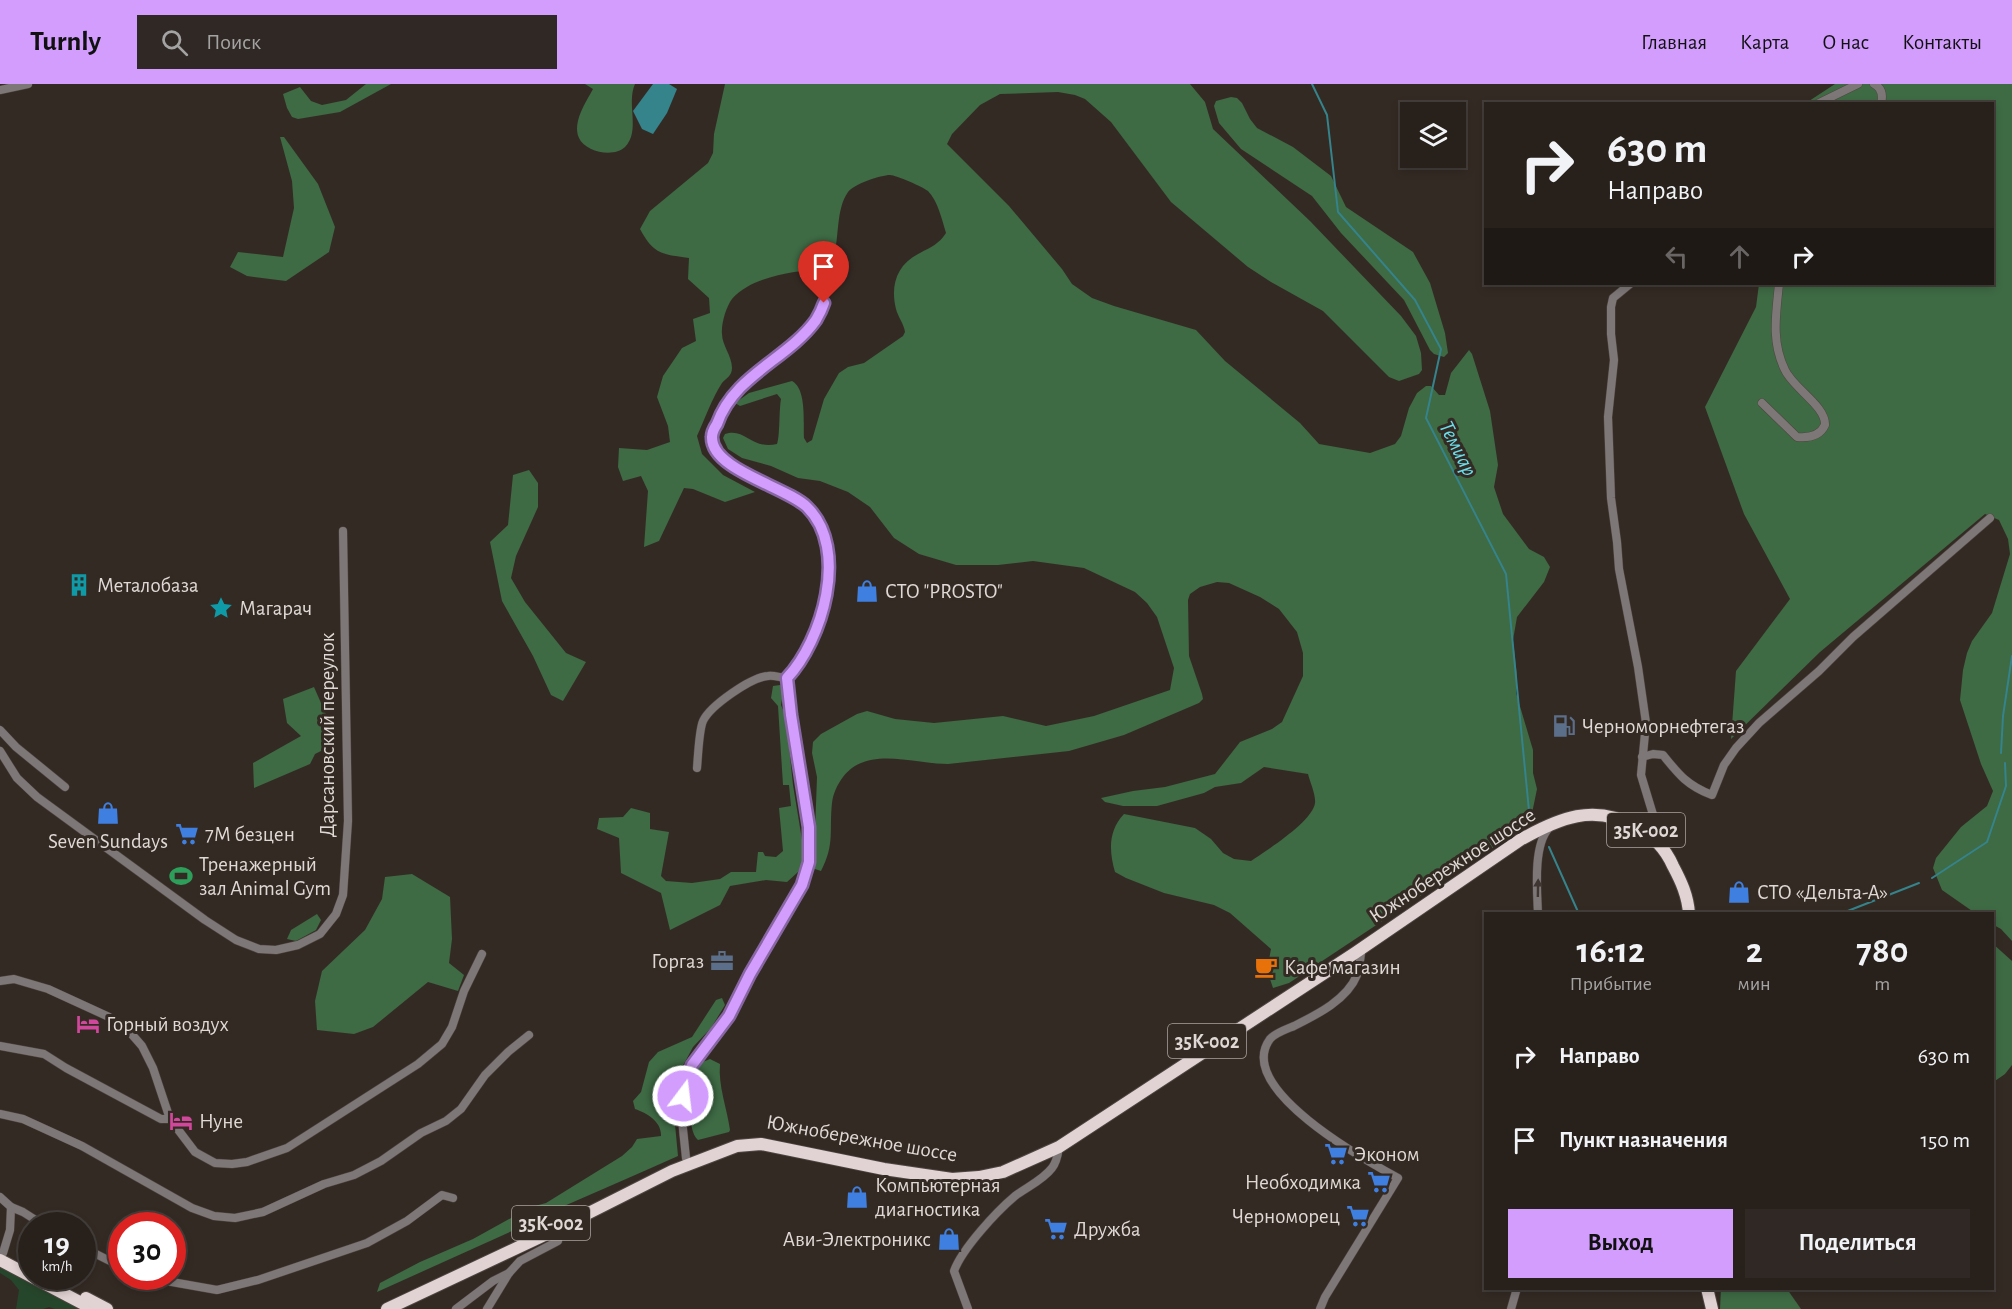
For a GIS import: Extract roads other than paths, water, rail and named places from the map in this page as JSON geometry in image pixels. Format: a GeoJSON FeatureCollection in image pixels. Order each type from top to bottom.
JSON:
{"type":"FeatureCollection","features":[{"type":"Feature","properties":{"kind":"highway","name":"Южнобережное шоссе"},"geometry":{"type":"LineString","coordinates":[[387,1309],[555,1230],[672,1171],[737,1146],[761,1144],[952,1179],[1003,1172],[1058,1144],[1511,846],[1573,812],[1598,810],[1631,819],[1660,841],[1670,854],[1686,887],[1690,912]]}},
{"type":"Feature","properties":{"kind":"highway","name":"Южнобережное шоссе"},"geometry":{"type":"LineString","coordinates":[[1553,821],[1590,814],[1616,817],[1654,838],[1666,852],[1684,887],[1690,912]]}},
{"type":"Feature","properties":{"kind":"highway","name":"Южнобережное шоссе"},"geometry":{"type":"LineString","coordinates":[[376,1309],[683,1159],[736,1140],[761,1139],[822,1151],[854,1154],[899,1165],[958,1175],[999,1168],[1058,1144]]}},
{"type":"Feature","properties":{"kind":"highway"},"geometry":{"type":"LineString","coordinates":[[1,1254],[18,1262]]}},
{"type":"Feature","properties":{"kind":"highway"},"geometry":{"type":"LineString","coordinates":[[1,1254],[18,1264]]}},
{"type":"Feature","properties":{"kind":"highway"},"geometry":{"type":"LineString","coordinates":[[61,1290],[93,1309]]}},
{"type":"Feature","properties":{"kind":"highway"},"geometry":{"type":"LineString","coordinates":[[66,1290],[106,1309]]}},
{"type":"Feature","properties":{"kind":"highway"},"geometry":{"type":"LineString","coordinates":[[1706,1290],[1711,1309]]}},
{"type":"Feature","properties":{"kind":"street"},"geometry":{"type":"LineString","coordinates":[[0,90],[28,84]]}},
{"type":"Feature","properties":{"kind":"street"},"geometry":{"type":"LineString","coordinates":[[1821,102],[1858,84]]}},
{"type":"Feature","properties":{"kind":"street"},"geometry":{"type":"LineString","coordinates":[[1874,84],[1882,93],[1881,102]]}},
{"type":"Feature","properties":{"kind":"street"},"geometry":{"type":"LineString","coordinates":[[1629,285],[1613,298],[1611,303],[1610,327],[1614,360],[1608,417],[1611,498],[1618,569],[1638,667],[1646,723],[1641,775],[1660,841]]}},
{"type":"Feature","properties":{"kind":"street"},"geometry":{"type":"LineString","coordinates":[[1762,403],[1797,437],[1817,434],[1825,425],[1823,414],[1788,377],[1781,362],[1775,335],[1779,285]]}},
{"type":"Feature","properties":{"kind":"street"},"geometry":{"type":"LineString","coordinates":[[787,678],[797,668],[822,616],[828,585],[828,555],[822,530],[808,508],[791,494],[749,476],[726,462],[716,449],[712,437],[718,419],[730,398],[754,374],[799,337],[816,319],[824,303]]}},
{"type":"Feature","properties":{"kind":"street"},"geometry":{"type":"LineString","coordinates":[[1642,757],[1653,754],[1663,755],[1683,779],[1712,795],[1724,765],[1759,723],[1811,678],[1853,637],[1990,518]]}},
{"type":"Feature","properties":{"kind":"street","name":"Дарсановский переулок"},"geometry":{"type":"LineString","coordinates":[[0,751],[17,778],[32,793],[205,920],[236,940],[259,949],[276,950],[298,945],[320,934],[336,914],[343,895],[348,821],[343,531]]}},
{"type":"Feature","properties":{"kind":"street"},"geometry":{"type":"LineString","coordinates":[[697,768],[702,723],[709,712],[754,681],[768,676],[787,678]]}},
{"type":"Feature","properties":{"kind":"street"},"geometry":{"type":"LineString","coordinates":[[683,1159],[681,1110],[685,1083],[692,1065],[729,1016],[750,974],[802,885],[809,862],[809,827],[787,678]]}},
{"type":"Feature","properties":{"kind":"street"},"geometry":{"type":"LineString","coordinates":[[0,730],[16,747],[65,788]]}},
{"type":"Feature","properties":{"kind":"street"},"geometry":{"type":"LineString","coordinates":[[1539,912],[1537,892],[1539,844],[1553,821]]}},
{"type":"Feature","properties":{"kind":"street"},"geometry":{"type":"LineString","coordinates":[[1320,1309],[1325,1297],[1398,1178],[1311,1123],[1284,1100],[1265,1066],[1264,1050],[1271,1037],[1316,1015],[1348,991],[1357,975],[1360,945]]}},
{"type":"Feature","properties":{"kind":"street"},"geometry":{"type":"LineString","coordinates":[[0,981],[14,979],[48,989],[92,1008],[128,1030],[142,1046],[153,1068],[170,1119],[195,1152],[215,1162],[232,1164],[247,1162],[286,1148],[418,1064],[442,1044],[452,1027],[464,991],[482,954]]}},
{"type":"Feature","properties":{"kind":"street"},"geometry":{"type":"LineString","coordinates":[[0,1114],[22,1119],[82,1146],[192,1208],[214,1216],[235,1218],[263,1212],[324,1184],[354,1175],[381,1161],[421,1133],[446,1121],[460,1109],[485,1076],[508,1052],[529,1035]]}},
{"type":"Feature","properties":{"kind":"street"},"geometry":{"type":"LineString","coordinates":[[0,1046],[44,1054],[161,1119],[170,1119]]}},
{"type":"Feature","properties":{"kind":"street"},"geometry":{"type":"LineString","coordinates":[[968,1309],[954,1271],[958,1261],[1000,1210],[1052,1168],[1058,1157],[1058,1144]]}},
{"type":"Feature","properties":{"kind":"street"},"geometry":{"type":"LineString","coordinates":[[186,1284],[217,1290],[258,1280],[367,1243],[407,1221],[442,1195],[453,1198]]}},
{"type":"Feature","properties":{"kind":"street"},"geometry":{"type":"LineString","coordinates":[[0,1197],[11,1208],[23,1212]]}},
{"type":"Feature","properties":{"kind":"street"},"geometry":{"type":"LineString","coordinates":[[1,1254],[10,1230],[11,1208]]}},
{"type":"Feature","properties":{"kind":"street"},"geometry":{"type":"LineString","coordinates":[[487,1309],[509,1273],[520,1261],[558,1241],[555,1230]]}},
{"type":"Feature","properties":{"kind":"street"},"geometry":{"type":"LineString","coordinates":[[456,1309],[493,1281],[509,1273]]}},
{"type":"Feature","properties":{"kind":"street"},"geometry":{"type":"LineString","coordinates":[[1510,1309],[1516,1290]]}},
{"type":"Feature","properties":{"kind":"water"},"geometry":{"type":"Polygon","coordinates":[[[653,84],[669,84],[677,89],[667,113],[653,134],[642,129],[633,111],[653,84]]]}},
{"type":"Feature","properties":{"kind":"waterway","name":"Темиар"},"geometry":{"type":"LineString","coordinates":[[1312,84],[1327,115],[1338,212],[1415,300],[1441,349],[1426,418],[1506,574],[1530,821]]}},
{"type":"Feature","properties":{"kind":"waterway"},"geometry":{"type":"LineString","coordinates":[[2001,753],[2003,716],[2012,656]]}},
{"type":"Feature","properties":{"kind":"waterway"},"geometry":{"type":"LineString","coordinates":[[1932,878],[1987,842],[2006,786],[2005,763]]}},
{"type":"Feature","properties":{"kind":"waterway","name":"Темиар"},"geometry":{"type":"LineString","coordinates":[[1549,847],[1578,912]]}},
{"type":"Feature","properties":{"kind":"waterway"},"geometry":{"type":"LineString","coordinates":[[1845,912],[1919,883]]}},
{"type":"Feature","properties":{"kind":"place","name":"Металобаза"},"geometry":{"type":"Point","coordinates":[79,585]}},
{"type":"Feature","properties":{"kind":"place","name":"СТО \"PROSTO\""},"geometry":{"type":"Point","coordinates":[867,591]}},
{"type":"Feature","properties":{"kind":"place","name":"Магарач"},"geometry":{"type":"Point","coordinates":[221,608]}},
{"type":"Feature","properties":{"kind":"place","name":"Черноморнефтегаз"},"geometry":{"type":"Point","coordinates":[1564,726]}},
{"type":"Feature","properties":{"kind":"place","name":"Seven Sundays"},"geometry":{"type":"Point","coordinates":[108,813]}},
{"type":"Feature","properties":{"kind":"place","name":"7М безцен"},"geometry":{"type":"Point","coordinates":[187,834]}},
{"type":"Feature","properties":{"kind":"place","name":"Тренажерный зал Animal Gym"},"geometry":{"type":"Point","coordinates":[181,876]}},
{"type":"Feature","properties":{"kind":"place","name":"СТО «Дельта-А»"},"geometry":{"type":"Point","coordinates":[1739,892]}},
{"type":"Feature","properties":{"kind":"place","name":"Горгаз"},"geometry":{"type":"Point","coordinates":[722,961]}},
{"type":"Feature","properties":{"kind":"place","name":"Кафе магазин"},"geometry":{"type":"Point","coordinates":[1266,967]}},
{"type":"Feature","properties":{"kind":"place","name":"Горный воздух"},"geometry":{"type":"Point","coordinates":[88,1024]}},
{"type":"Feature","properties":{"kind":"place","name":"Нуне"},"geometry":{"type":"Point","coordinates":[181,1121]}},
{"type":"Feature","properties":{"kind":"place","name":"Эконом"},"geometry":{"type":"Point","coordinates":[1336,1154]}},
{"type":"Feature","properties":{"kind":"place","name":"Необходимка"},"geometry":{"type":"Point","coordinates":[1379,1182]}},
{"type":"Feature","properties":{"kind":"place","name":"Компьютерная диагностика"},"geometry":{"type":"Point","coordinates":[857,1197]}},
{"type":"Feature","properties":{"kind":"place","name":"Черноморец"},"geometry":{"type":"Point","coordinates":[1358,1216]}},
{"type":"Feature","properties":{"kind":"place","name":"Дружба"},"geometry":{"type":"Point","coordinates":[1056,1229]}},
{"type":"Feature","properties":{"kind":"place","name":"Ави-Электроникс"},"geometry":{"type":"Point","coordinates":[949,1239]}}]}
